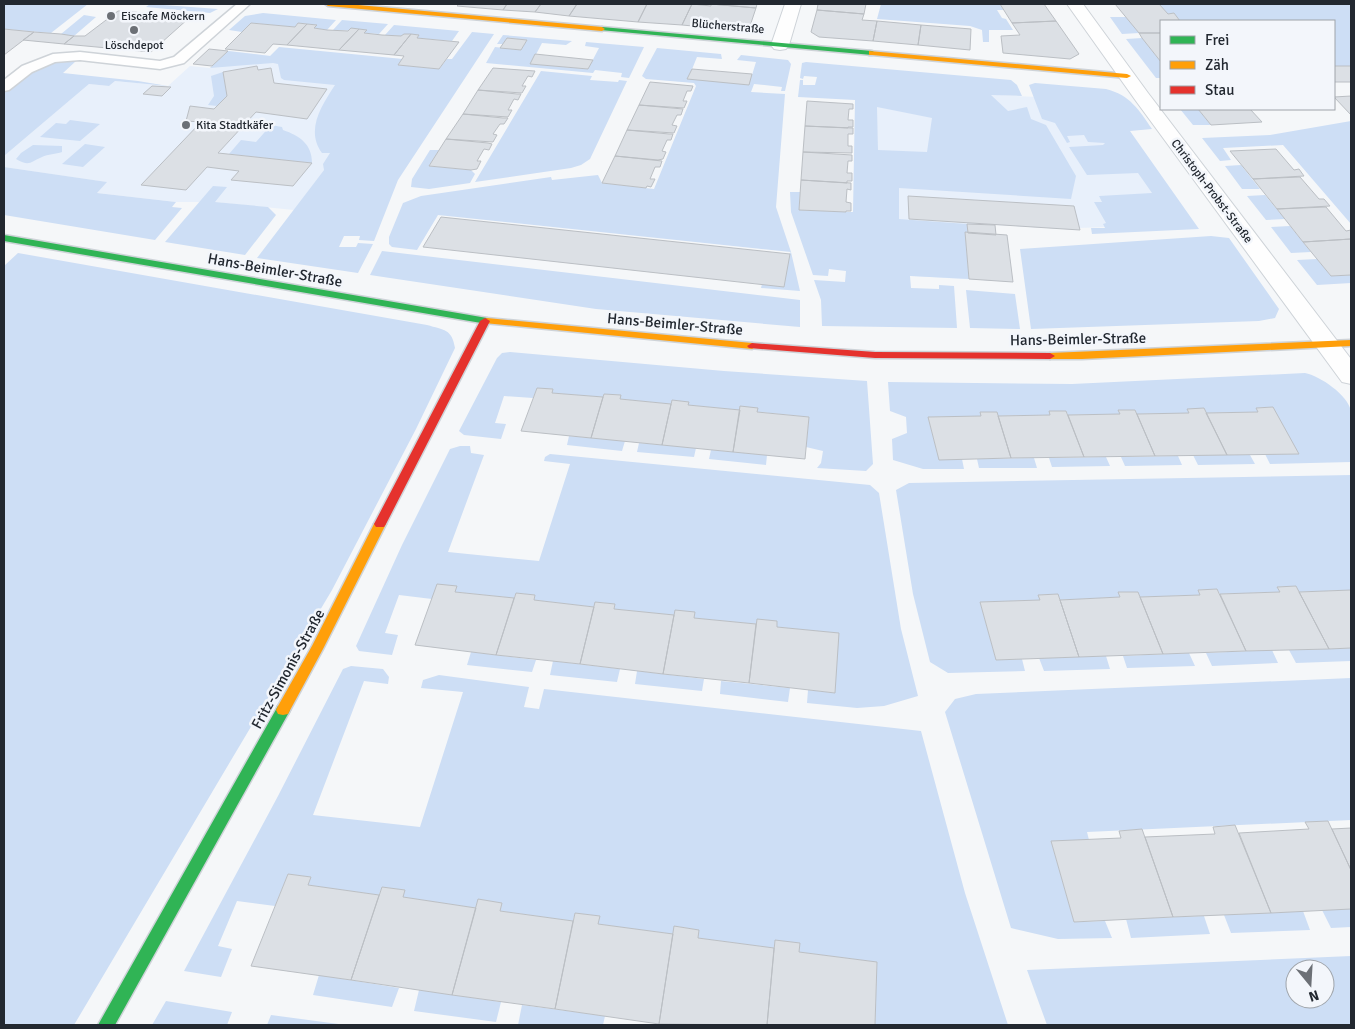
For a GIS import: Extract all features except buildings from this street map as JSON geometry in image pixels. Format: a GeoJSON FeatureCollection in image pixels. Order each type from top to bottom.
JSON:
{"type":"FeatureCollection","features":[{"type":"Feature","properties":{"kind":"street","name":"Blücherstraße"},"geometry":{"type":"LineString","coordinates":[[328,4],[356,5],[1127,76]]}},
{"type":"Feature","properties":{"kind":"street"},"geometry":{"type":"LineString","coordinates":[[780,44],[793,4]]}},
{"type":"Feature","properties":{"kind":"street","name":"Christoph-Probst-Straße"},"geometry":{"type":"LineString","coordinates":[[1075,4],[1351,376]]}},
{"type":"Feature","properties":{"kind":"street","name":"Hans-Beimler-Straße"},"geometry":{"type":"LineString","coordinates":[[4,238],[485,321],[674,340],[875,355],[1082,356],[1351,343]]}},
{"type":"Feature","properties":{"kind":"street","name":"Fritz-Simonis-Straße"},"geometry":{"type":"LineString","coordinates":[[106,1025],[318,650],[424,436],[485,321]]}},
{"type":"Feature","properties":{"kind":"lane"},"geometry":{"type":"LineString","coordinates":[[4,87],[27,69],[53,58],[80,56],[160,65],[179,60],[244,4]]}},
{"type":"Feature","properties":{"kind":"shaded area"},"geometry":{"type":"Polygon","coordinates":[[[4,4],[88,4],[51,33],[4,29],[4,4]]]}},
{"type":"Feature","properties":{"kind":"shaded area"},"geometry":{"type":"Polygon","coordinates":[[[150,4],[218,9],[210,13],[146,7],[150,4]]]}},
{"type":"Feature","properties":{"kind":"shaded area"},"geometry":{"type":"Polygon","coordinates":[[[881,4],[1000,4],[1004,10],[997,10],[1013,30],[989,30],[989,42],[983,42],[982,30],[970,26],[877,19],[881,4]]]}},
{"type":"Feature","properties":{"kind":"shaded area"},"geometry":{"type":"Polygon","coordinates":[[[1159,4],[1351,4],[1351,66],[1335,66],[1335,20],[1179,20],[1174,13],[1168,14],[1159,4]]]}},
{"type":"Feature","properties":{"kind":"shaded area"},"geometry":{"type":"Polygon","coordinates":[[[263,13],[336,20],[327,30],[314,28],[316,25],[298,23],[295,27],[252,23],[242,32],[229,30],[245,16],[263,13]]]}},
{"type":"Feature","properties":{"kind":"shaded area"},"geometry":{"type":"Polygon","coordinates":[[[84,15],[96,17],[74,36],[61,34],[84,15]]]}},
{"type":"Feature","properties":{"kind":"shaded area"},"geometry":{"type":"Polygon","coordinates":[[[1110,17],[1126,17],[1139,33],[1122,34],[1110,17]]]}},
{"type":"Feature","properties":{"kind":"shaded area"},"geometry":{"type":"Polygon","coordinates":[[[342,20],[388,24],[379,34],[364,33],[366,31],[333,30],[342,20]]]}},
{"type":"Feature","properties":{"kind":"shaded area"},"geometry":{"type":"Polygon","coordinates":[[[394,25],[459,31],[452,41],[417,38],[419,35],[385,35],[394,25]]]}},
{"type":"Feature","properties":{"kind":"shaded area"},"geometry":{"type":"Polygon","coordinates":[[[472,32],[494,34],[398,180],[374,241],[359,240],[360,236],[344,236],[339,247],[356,247],[358,243],[373,244],[358,273],[257,258],[324,170],[323,164],[330,153],[322,153],[317,144],[315,127],[321,109],[335,85],[284,80],[281,78],[278,64],[273,63],[210,68],[228,51],[270,56],[279,47],[403,59],[398,65],[439,69],[447,59],[452,59],[472,32]]]}},
{"type":"Feature","properties":{"kind":"shaded area"},"geometry":{"type":"Polygon","coordinates":[[[503,35],[572,41],[566,45],[542,43],[531,64],[588,69],[599,48],[585,46],[586,42],[644,47],[629,78],[621,77],[622,73],[595,70],[593,73],[486,63],[495,47],[521,50],[527,40],[507,38],[503,44],[497,44],[503,35]]]}},
{"type":"Feature","properties":{"kind":"shaded area"},"geometry":{"type":"Polygon","coordinates":[[[1142,38],[1160,61],[1160,78],[1156,78],[1126,39],[1142,38]]]}},
{"type":"Feature","properties":{"kind":"shaded area"},"geometry":{"type":"Polygon","coordinates":[[[657,48],[721,54],[722,59],[697,57],[688,79],[752,75],[756,62],[737,60],[741,55],[788,60],[791,64],[785,91],[781,91],[782,87],[754,84],[751,92],[785,94],[776,207],[791,252],[438,215],[417,250],[392,247],[389,244],[389,237],[403,203],[421,196],[551,177],[552,180],[598,175],[602,183],[654,189],[696,86],[694,83],[646,79],[642,76],[657,48]]]}},
{"type":"Feature","properties":{"kind":"shaded area","name":"Kita Stadtkäfer"},"geometry":{"type":"Polygon","coordinates":[[[228,51],[279,57],[344,79],[333,146],[324,170],[294,210],[215,202],[176,202],[97,193],[106,182],[4,167],[4,156],[89,84],[109,86],[115,81],[168,86],[190,66],[210,68],[228,51]]]}},
{"type":"Feature","properties":{"kind":"shaded area"},"geometry":{"type":"Polygon","coordinates":[[[64,60],[76,61],[63,73],[168,86],[115,81],[109,86],[89,84],[4,156],[4,93],[39,68],[64,60]]]}},
{"type":"Feature","properties":{"kind":"shaded area"},"geometry":{"type":"Polygon","coordinates":[[[802,63],[1011,80],[1017,85],[1022,96],[991,95],[1008,111],[1027,107],[1031,119],[1046,125],[1076,176],[1071,199],[899,188],[899,219],[967,224],[968,233],[965,233],[969,279],[910,276],[911,288],[939,289],[939,285],[954,286],[957,328],[822,326],[821,300],[814,280],[845,282],[846,271],[829,269],[828,276],[813,275],[791,212],[790,192],[800,192],[799,210],[853,212],[855,100],[798,97],[800,80],[803,80],[803,85],[815,85],[817,77],[804,76],[803,79],[800,78],[802,63]],[[877,107],[878,150],[927,152],[932,118],[877,107]]]}},
{"type":"Feature","properties":{"kind":"shaded area"},"geometry":{"type":"Polygon","coordinates":[[[541,71],[592,76],[590,80],[627,81],[590,159],[581,165],[571,168],[475,182],[541,71]]]}},
{"type":"Feature","properties":{"kind":"shaded area"},"geometry":{"type":"Polygon","coordinates":[[[223,72],[227,96],[217,106],[208,105],[214,96],[211,76],[223,72]]]}},
{"type":"Feature","properties":{"kind":"shaded area"},"geometry":{"type":"Polygon","coordinates":[[[1035,83],[1106,89],[1128,99],[1152,129],[1130,131],[1199,229],[1092,234],[1091,228],[1105,228],[1103,224],[1106,223],[1094,202],[1102,202],[1099,196],[1152,193],[1138,173],[1087,175],[1069,147],[1103,145],[1105,143],[1088,142],[1084,135],[1067,136],[1070,142],[1067,143],[1055,123],[1042,119],[1029,85],[1035,83]]]}},
{"type":"Feature","properties":{"kind":"shaded area"},"geometry":{"type":"Polygon","coordinates":[[[876,89],[1099,100],[1183,224],[1079,228],[1080,230],[995,225],[996,234],[1007,235],[1013,282],[881,274],[876,89]]]}},
{"type":"Feature","properties":{"kind":"shaded area"},"geometry":{"type":"Polygon","coordinates":[[[1181,110],[1199,110],[1211,125],[1193,125],[1181,110]]]}},
{"type":"Feature","properties":{"kind":"shaded area"},"geometry":{"type":"Polygon","coordinates":[[[70,120],[100,124],[80,141],[40,137],[56,123],[66,124],[70,120]]]}},
{"type":"Feature","properties":{"kind":"shaded area"},"geometry":{"type":"Polygon","coordinates":[[[1351,121],[1351,224],[1283,145],[1223,148],[1231,160],[1220,161],[1202,138],[1270,135],[1351,121]]]}},
{"type":"Feature","properties":{"kind":"shaded area"},"geometry":{"type":"Polygon","coordinates":[[[271,125],[282,127],[283,130],[300,138],[310,151],[312,163],[229,154],[241,140],[256,142],[271,125]]]}},
{"type":"Feature","properties":{"kind":"shaded area"},"geometry":{"type":"Polygon","coordinates":[[[85,144],[105,147],[83,167],[62,164],[85,144]]]}},
{"type":"Feature","properties":{"kind":"shaded area"},"geometry":{"type":"Polygon","coordinates":[[[33,145],[62,146],[62,152],[44,156],[30,163],[24,163],[16,159],[33,145]]]}},
{"type":"Feature","properties":{"kind":"shaded area"},"geometry":{"type":"Polygon","coordinates":[[[430,150],[439,150],[429,166],[471,170],[475,174],[470,183],[429,189],[411,187],[412,179],[430,150]]]}},
{"type":"Feature","properties":{"kind":"shaded area"},"geometry":{"type":"Polygon","coordinates":[[[1241,165],[1260,189],[1242,189],[1225,166],[1241,165]]]}},
{"type":"Feature","properties":{"kind":"shaded area"},"geometry":{"type":"Polygon","coordinates":[[[4,167],[107,182],[97,193],[176,202],[172,207],[182,208],[155,240],[4,215],[4,167]]]}},
{"type":"Feature","properties":{"kind":"shaded area"},"geometry":{"type":"Polygon","coordinates":[[[213,186],[227,187],[215,202],[268,207],[276,215],[245,255],[165,242],[213,186]]]}},
{"type":"Feature","properties":{"kind":"shaded area"},"geometry":{"type":"Polygon","coordinates":[[[1265,195],[1285,219],[1266,220],[1247,196],[1265,195]]]}},
{"type":"Feature","properties":{"kind":"shaded area"},"geometry":{"type":"Polygon","coordinates":[[[1290,226],[1311,252],[1291,253],[1271,227],[1290,226]]]}},
{"type":"Feature","properties":{"kind":"shaded area"},"geometry":{"type":"Polygon","coordinates":[[[1211,236],[1229,238],[1279,309],[1275,318],[1259,321],[1031,329],[1020,249],[1211,236]]]}},
{"type":"Feature","properties":{"kind":"shaded area"},"geometry":{"type":"Polygon","coordinates":[[[382,251],[800,300],[800,327],[596,309],[370,275],[382,251]]]}},
{"type":"Feature","properties":{"kind":"shaded area"},"geometry":{"type":"Polygon","coordinates":[[[791,252],[800,291],[761,288],[762,284],[791,252]]]}},
{"type":"Feature","properties":{"kind":"shaded area"},"geometry":{"type":"Polygon","coordinates":[[[18,253],[427,325],[446,331],[452,337],[455,348],[416,429],[332,590],[74,1025],[4,1025],[4,266],[18,253]]]}},
{"type":"Feature","properties":{"kind":"shaded area"},"geometry":{"type":"Polygon","coordinates":[[[1317,259],[1331,276],[1351,275],[1351,283],[1317,285],[1297,260],[1317,259]]]}},
{"type":"Feature","properties":{"kind":"shaded area"},"geometry":{"type":"Polygon","coordinates":[[[966,290],[1015,294],[1020,329],[970,328],[966,290]]]}},
{"type":"Feature","properties":{"kind":"shaded area"},"geometry":{"type":"Polygon","coordinates":[[[510,352],[724,371],[867,381],[873,464],[866,471],[817,468],[821,463],[823,451],[806,447],[809,417],[688,405],[688,402],[672,400],[671,404],[620,399],[620,395],[604,394],[603,397],[552,393],[553,389],[537,388],[533,398],[504,396],[495,423],[506,424],[501,439],[464,435],[459,431],[497,358],[502,353],[510,352]]]}},
{"type":"Feature","properties":{"kind":"shaded area"},"geometry":{"type":"Polygon","coordinates":[[[1305,373],[1318,378],[1332,387],[1349,405],[1352,423],[1351,462],[1270,464],[1265,454],[1273,407],[1257,408],[1258,412],[1206,413],[1204,409],[1188,409],[1189,413],[1137,414],[1135,410],[1119,410],[1120,414],[1068,415],[1066,411],[1049,411],[1050,415],[998,416],[996,412],[980,412],[981,416],[928,417],[939,459],[962,459],[964,469],[923,469],[893,460],[892,439],[907,433],[906,417],[890,411],[888,382],[1072,384],[1305,373]]]}},
{"type":"Feature","properties":{"kind":"shaded area"},"geometry":{"type":"Polygon","coordinates":[[[569,436],[625,441],[622,451],[567,445],[569,436]]]}},
{"type":"Feature","properties":{"kind":"shaded area"},"geometry":{"type":"Polygon","coordinates":[[[639,443],[696,448],[694,457],[637,452],[639,443]]]}},
{"type":"Feature","properties":{"kind":"shaded area"},"geometry":{"type":"Polygon","coordinates":[[[470,446],[471,453],[484,455],[448,552],[539,561],[570,464],[544,461],[545,457],[550,454],[870,485],[879,493],[901,629],[918,696],[884,706],[857,708],[807,703],[808,690],[835,693],[838,633],[777,627],[777,621],[757,619],[756,624],[694,618],[695,612],[674,615],[614,609],[615,604],[596,602],[594,607],[534,600],[535,595],[516,593],[514,598],[455,592],[432,599],[399,595],[385,633],[398,635],[392,655],[359,651],[356,646],[402,545],[450,449],[470,446]]]}},
{"type":"Feature","properties":{"kind":"shaded area"},"geometry":{"type":"Polygon","coordinates":[[[711,450],[767,455],[766,465],[709,459],[711,450]]]}},
{"type":"Feature","properties":{"kind":"shaded area"},"geometry":{"type":"Polygon","coordinates":[[[1193,455],[1250,455],[1255,464],[1198,465],[1193,455]]]}},
{"type":"Feature","properties":{"kind":"shaded area"},"geometry":{"type":"Polygon","coordinates":[[[1178,456],[1182,465],[1125,466],[1121,457],[1178,456]]]}},
{"type":"Feature","properties":{"kind":"shaded area"},"geometry":{"type":"Polygon","coordinates":[[[1106,457],[1110,466],[1052,467],[1049,458],[1106,457]]]}},
{"type":"Feature","properties":{"kind":"shaded area"},"geometry":{"type":"Polygon","coordinates":[[[1034,458],[1037,468],[979,468],[977,459],[1034,458]]]}},
{"type":"Feature","properties":{"kind":"shaded area"},"geometry":{"type":"Polygon","coordinates":[[[1351,475],[1351,590],[1299,592],[1296,586],[1277,587],[1280,592],[1220,594],[1217,589],[1198,590],[1200,595],[1140,597],[1138,592],[1119,592],[1120,597],[1060,600],[1058,594],[1039,595],[1040,600],[980,602],[996,660],[1022,659],[1025,671],[948,673],[930,662],[913,594],[896,490],[909,483],[1351,475]]]}},
{"type":"Feature","properties":{"kind":"shaded area"},"geometry":{"type":"Polygon","coordinates":[[[1351,648],[1351,661],[1296,663],[1289,650],[1351,648]]]}},
{"type":"Feature","properties":{"kind":"shaded area"},"geometry":{"type":"Polygon","coordinates":[[[1272,650],[1278,663],[1212,666],[1206,653],[1272,650]]]}},
{"type":"Feature","properties":{"kind":"shaded area"},"geometry":{"type":"Polygon","coordinates":[[[471,652],[536,660],[532,672],[467,665],[471,652]]]}},
{"type":"Feature","properties":{"kind":"shaded area"},"geometry":{"type":"Polygon","coordinates":[[[1189,653],[1195,666],[1127,668],[1123,656],[1189,653]]]}},
{"type":"Feature","properties":{"kind":"shaded area"},"geometry":{"type":"Polygon","coordinates":[[[1106,656],[1110,669],[1044,671],[1039,658],[1106,656]]]}},
{"type":"Feature","properties":{"kind":"shaded area"},"geometry":{"type":"Polygon","coordinates":[[[553,661],[620,669],[617,682],[550,675],[553,661]]]}},
{"type":"Feature","properties":{"kind":"shaded area"},"geometry":{"type":"Polygon","coordinates":[[[351,666],[383,669],[389,677],[388,684],[364,681],[313,815],[420,827],[463,692],[421,688],[423,680],[439,675],[529,687],[524,707],[539,709],[544,689],[921,731],[965,893],[1008,1025],[875,1025],[877,962],[799,952],[800,943],[775,940],[774,948],[698,938],[699,930],[675,926],[673,934],[598,924],[600,916],[575,913],[573,921],[500,911],[502,903],[478,899],[476,908],[403,897],[405,890],[382,887],[379,895],[308,885],[311,877],[288,874],[275,906],[237,901],[218,946],[232,949],[221,977],[184,971],[278,796],[343,669],[351,666]]]}},
{"type":"Feature","properties":{"kind":"shaded area"},"geometry":{"type":"Polygon","coordinates":[[[637,671],[704,679],[702,691],[635,684],[637,671]]]}},
{"type":"Feature","properties":{"kind":"shaded area"},"geometry":{"type":"Polygon","coordinates":[[[1351,678],[1351,820],[1087,832],[1089,840],[1051,841],[1074,922],[1105,921],[1112,938],[1058,939],[1011,928],[945,712],[955,699],[976,694],[1351,678]]]}},
{"type":"Feature","properties":{"kind":"shaded area"},"geometry":{"type":"Polygon","coordinates":[[[721,681],[790,688],[788,702],[720,694],[721,681]]]}},
{"type":"Feature","properties":{"kind":"shaded area"},"geometry":{"type":"Polygon","coordinates":[[[1351,908],[1351,927],[1331,928],[1322,910],[1351,908]]]}},
{"type":"Feature","properties":{"kind":"shaded area"},"geometry":{"type":"Polygon","coordinates":[[[1303,911],[1310,930],[1231,933],[1224,915],[1303,911]]]}},
{"type":"Feature","properties":{"kind":"shaded area"},"geometry":{"type":"Polygon","coordinates":[[[1204,916],[1210,934],[1131,938],[1126,919],[1204,916]]]}},
{"type":"Feature","properties":{"kind":"shaded area"},"geometry":{"type":"Polygon","coordinates":[[[1351,956],[1351,1025],[1047,1025],[1027,970],[1351,956]]]}},
{"type":"Feature","properties":{"kind":"shaded area"},"geometry":{"type":"Polygon","coordinates":[[[319,975],[399,988],[392,1007],[313,995],[319,975]]]}},
{"type":"Feature","properties":{"kind":"shaded area"},"geometry":{"type":"Polygon","coordinates":[[[419,990],[501,1002],[496,1022],[414,1011],[419,990]]]}},
{"type":"Feature","properties":{"kind":"shaded area"},"geometry":{"type":"Polygon","coordinates":[[[166,1001],[232,1012],[227,1025],[152,1025],[166,1001]]]}},
{"type":"Feature","properties":{"kind":"shaded area"},"geometry":{"type":"Polygon","coordinates":[[[522,1005],[605,1016],[603,1025],[518,1025],[522,1005]]]}},
{"type":"Feature","properties":{"kind":"shaded area"},"geometry":{"type":"Polygon","coordinates":[[[271,1015],[346,1025],[267,1025],[271,1015]]]}},
{"type":"Feature","properties":{"kind":"traffic: fast"},"geometry":{"type":"LineString","coordinates":[[602,29],[872,53]]}},
{"type":"Feature","properties":{"kind":"traffic: fast"},"geometry":{"type":"LineString","coordinates":[[4,238],[487,321]]}},
{"type":"Feature","properties":{"kind":"traffic: fast"},"geometry":{"type":"LineString","coordinates":[[106,1025],[283,710]]}},
{"type":"Feature","properties":{"kind":"traffic: slow"},"geometry":{"type":"LineString","coordinates":[[328,4],[602,29]]}},
{"type":"Feature","properties":{"kind":"traffic: slow"},"geometry":{"type":"LineString","coordinates":[[872,53],[1127,76]]}},
{"type":"Feature","properties":{"kind":"traffic: slow"},"geometry":{"type":"LineString","coordinates":[[487,321],[752,346]]}},
{"type":"Feature","properties":{"kind":"traffic: slow"},"geometry":{"type":"LineString","coordinates":[[1050,356],[1351,343]]}},
{"type":"Feature","properties":{"kind":"traffic: slow"},"geometry":{"type":"LineString","coordinates":[[283,710],[317,649],[380,524]]}},
{"type":"Feature","properties":{"kind":"traffic: jam"},"geometry":{"type":"LineString","coordinates":[[380,524],[485,321]]}},
{"type":"Feature","properties":{"kind":"traffic: jam"},"geometry":{"type":"LineString","coordinates":[[752,346],[875,355],[1050,356]]}},
{"type":"Feature","properties":{"kind":"place","name":"Eiscafe Möckern"},"geometry":{"type":"Point","coordinates":[111,16]}},
{"type":"Feature","properties":{"kind":"place","name":"Löschdepot"},"geometry":{"type":"Point","coordinates":[134,30]}},
{"type":"Feature","properties":{"kind":"place","name":"Kita Stadtkäfer"},"geometry":{"type":"Point","coordinates":[186,125]}}]}
